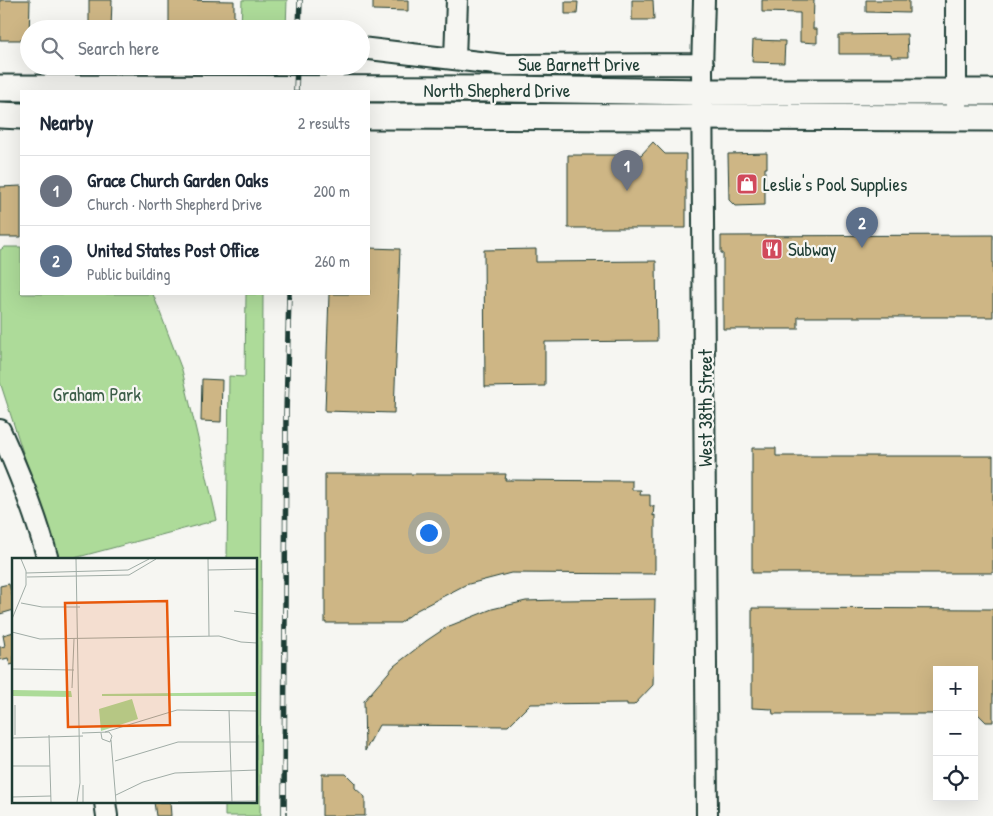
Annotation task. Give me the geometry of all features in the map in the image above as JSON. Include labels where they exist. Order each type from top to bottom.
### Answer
[{"type":"main road","name":"North Shepherd Drive","points":[[0,88],[993,92]]},
{"type":"main road","points":[[0,115],[20,116]]},
{"type":"main road","name":"North Shepherd Drive","points":[[370,116],[993,118]]},
{"type":"street","points":[[455,59],[457,0]]},
{"type":"street","name":"West 38th Street","points":[[704,0],[707,816]]},
{"type":"street","points":[[956,0],[956,118]]},
{"type":"street","name":"Sue Barnett Drive","points":[[370,49],[504,65],[703,64]]},
{"type":"street","points":[[0,430],[17,469],[48,558]]},
{"type":"green space","points":[[242,0],[287,0],[286,20],[241,20]]},
{"type":"green space","name":"Graham Park","points":[[5,247],[20,247],[20,295],[153,295],[182,370],[217,520],[74,558],[57,558],[0,382],[0,250]]},
{"type":"green space","points":[[246,295],[263,295],[260,816],[225,816],[225,804],[258,804],[258,558],[227,558],[229,376],[245,377]]},
{"type":"building","points":[[0,0],[30,0],[30,20],[20,20],[20,40],[0,40]]},
{"type":"building","points":[[89,0],[112,0],[111,20],[89,20]]},
{"type":"building","points":[[169,0],[234,1],[234,20],[169,20]]},
{"type":"building","points":[[373,0],[408,0],[408,11],[373,10]]},
{"type":"building","points":[[632,0],[653,0],[654,20],[632,20]]},
{"type":"building","points":[[762,0],[814,0],[813,29],[817,29],[817,43],[800,42],[800,13],[762,12]]},
{"type":"building","points":[[866,0],[909,0],[909,13],[866,12]]},
{"type":"building","points":[[565,2],[578,2],[577,14],[565,14]]},
{"type":"building","points":[[907,34],[908,57],[891,57],[891,54],[839,54],[839,35]]},
{"type":"building","points":[[753,40],[785,41],[784,63],[752,62]]},
{"type":"building","points":[[653,142],[665,154],[686,154],[686,228],[568,228],[568,155],[641,155]]},
{"type":"building","name":"Leslie's Pool Supplies","points":[[767,153],[765,205],[735,206],[729,200],[728,154]]},
{"type":"building","points":[[20,186],[20,237],[0,237],[0,187]]},
{"type":"building","points":[[993,235],[993,317],[798,317],[798,329],[723,329],[723,253],[721,253],[721,236]]},
{"type":"building","points":[[370,248],[400,249],[394,413],[325,411],[329,295],[370,295]]},
{"type":"building","points":[[536,249],[536,262],[656,261],[657,341],[545,342],[545,386],[485,387],[484,250]]},
{"type":"building","points":[[202,379],[222,380],[221,422],[201,421]]},
{"type":"building","points":[[752,448],[776,448],[776,456],[993,456],[993,573],[752,573]]},
{"type":"building","points":[[325,474],[506,474],[505,480],[632,481],[632,490],[641,490],[640,495],[650,495],[650,506],[654,506],[655,574],[511,573],[465,585],[417,610],[400,623],[325,623]]},
{"type":"building","points":[[9,584],[12,595],[12,611],[0,614],[0,586]]},
{"type":"building","points":[[655,599],[653,685],[634,705],[627,705],[627,703],[530,704],[508,726],[379,725],[365,751],[364,701],[394,666],[447,627],[492,609],[526,601]]},
{"type":"building","points":[[752,608],[993,609],[993,722],[986,722],[978,714],[978,666],[933,666],[933,714],[773,714],[772,709],[752,708]]},
{"type":"building","points":[[12,633],[12,664],[10,665],[8,658],[0,660],[0,647],[5,646],[3,635]]},
{"type":"building","points":[[322,774],[346,774],[355,783],[355,788],[365,797],[365,816],[322,816]]},
{"type":"building","points":[[154,804],[170,804],[171,816],[156,816]]},
{"type":"railway","points":[[299,20],[300,0]]},
{"type":"railway","points":[[296,90],[297,75]]},
{"type":"railway","points":[[284,816],[286,414],[289,295]]},
{"type":"place","name":"Leslie's Pool Supplies","points":[[747,184]]},
{"type":"place","name":"Grace Church Garden Oaks","points":[[627,191]]},
{"type":"place","name":"United States Post Office","points":[[862,248]]},
{"type":"place","name":"Subway","points":[[772,249]]}]
